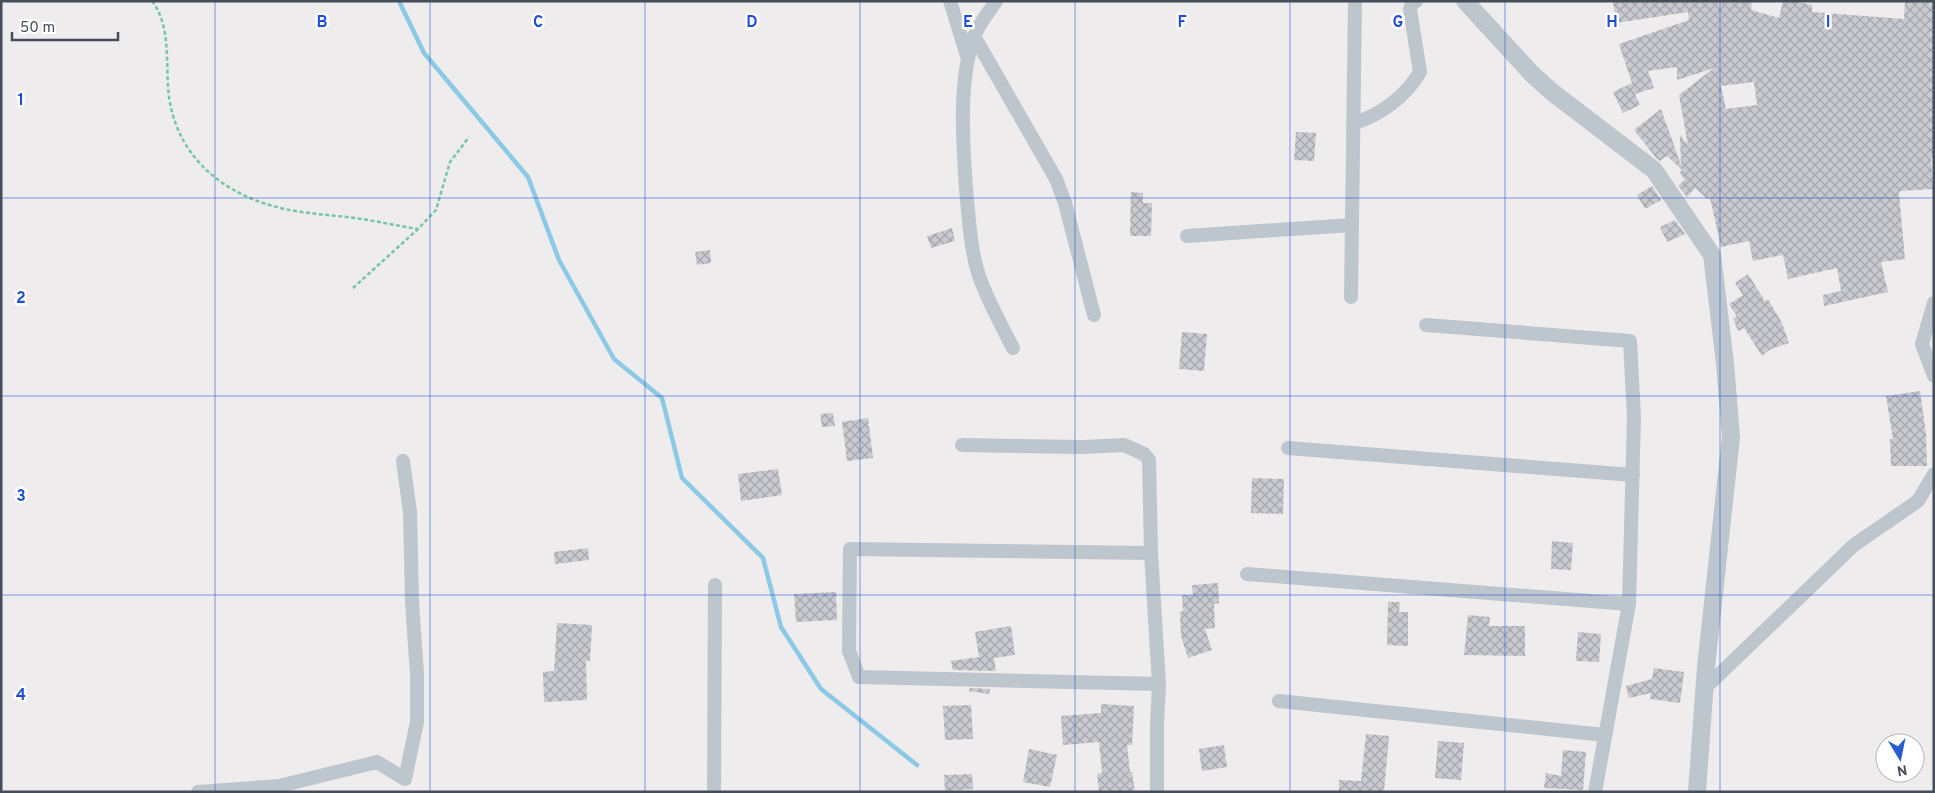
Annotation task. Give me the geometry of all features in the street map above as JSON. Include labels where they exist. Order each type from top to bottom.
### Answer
[{"type":"street","points":[[950,1],[968,59]]},
{"type":"street","points":[[996,1],[974,36],[968,59],[964,93],[964,151],[974,255],[979,275],[992,308],[1013,348]]},
{"type":"street","points":[[1351,297],[1356,1]]},
{"type":"street","points":[[1354,123],[1384,109],[1415,81],[1420,72],[1410,9],[1412,3],[1416,1]]},
{"type":"street","points":[[1465,1],[1532,74],[1552,92],[1654,170],[1712,255],[1724,354],[1731,438],[1704,689],[1697,792]]},
{"type":"street","points":[[974,36],[1056,179],[1065,203],[1094,315]]},
{"type":"street","points":[[1187,236],[1352,224]]},
{"type":"street","points":[[1934,303],[1922,344],[1934,376]]},
{"type":"street","points":[[1426,325],[1630,341],[1634,417],[1629,604],[1595,792]]},
{"type":"street","points":[[962,445],[1083,447],[1124,445],[1135,448],[1149,460],[1150,554],[1160,684],[1157,725],[1157,792]]},
{"type":"street","points":[[1288,448],[1633,475]]},
{"type":"street","points":[[403,461],[410,512],[412,602],[417,674],[417,722],[403,786]]},
{"type":"street","points":[[1704,689],[1854,545],[1918,501],[1934,474]]},
{"type":"street","points":[[1150,554],[850,548],[849,651],[859,677],[1160,684]]},
{"type":"street","points":[[1247,574],[1629,604]]},
{"type":"street","points":[[714,792],[715,585]]},
{"type":"street","points":[[1278,701],[1605,735]]},
{"type":"street","points":[[198,792],[279,786],[377,762],[403,786]]},
{"type":"path","points":[[152,1],[157,8],[165,30],[169,97],[174,120],[185,145],[213,177],[235,190],[266,204],[301,212],[362,219],[418,230]]},
{"type":"path","points":[[353,288],[418,230],[436,210],[450,162],[469,137]]},
{"type":"building","points":[[1613,1],[1752,1],[1751,10],[1779,18],[1783,1],[1793,1],[1812,5],[1812,12],[1904,19],[1905,1],[1934,1],[1934,157],[1931,158],[1933,189],[1900,191],[1899,193],[1905,259],[1881,262],[1888,292],[1824,306],[1823,295],[1841,291],[1837,268],[1788,279],[1783,255],[1753,261],[1749,241],[1721,247],[1710,198],[1707,199],[1695,188],[1687,197],[1678,186],[1685,179],[1679,173],[1682,170],[1667,156],[1660,161],[1657,159],[1634,130],[1661,109],[1681,165],[1680,135],[1688,145],[1679,95],[1714,68],[1677,80],[1677,67],[1648,71],[1654,88],[1635,94],[1640,105],[1623,113],[1613,92],[1632,83],[1619,44],[1689,20],[1688,12],[1616,23]],"holes":[[[1754,82],[1757,105],[1726,109],[1721,86]]]},
{"type":"building","points":[[1296,132],[1316,133],[1314,161],[1294,160]]},
{"type":"building","points":[[1652,186],[1661,200],[1645,209],[1637,195]]},
{"type":"building","points":[[1131,192],[1143,193],[1143,203],[1152,203],[1151,236],[1130,236]]},
{"type":"building","points":[[1675,220],[1685,234],[1667,242],[1660,227]]},
{"type":"building","points":[[952,228],[955,241],[931,248],[927,236]]},
{"type":"building","points":[[710,250],[711,263],[697,265],[695,252]]},
{"type":"building","points":[[1748,274],[1765,301],[1768,299],[1782,323],[1789,343],[1771,349],[1762,356],[1744,328],[1738,331],[1733,318],[1737,317],[1729,304],[1743,295],[1735,283]]},
{"type":"building","points":[[1182,332],[1207,334],[1204,371],[1179,369]]},
{"type":"building","points":[[1920,391],[1926,434],[1927,466],[1891,466],[1890,439],[1893,439],[1886,396]]},
{"type":"building","points":[[833,413],[835,426],[822,427],[820,414]]},
{"type":"building","points":[[868,418],[873,458],[847,461],[842,422]]},
{"type":"building","points":[[778,469],[782,495],[741,501],[738,474]]},
{"type":"building","points":[[1252,478],[1284,479],[1283,514],[1251,513]]},
{"type":"building","points":[[1552,541],[1573,543],[1571,570],[1551,569]]},
{"type":"building","points":[[588,548],[589,560],[555,564],[554,552]]},
{"type":"building","points":[[1218,583],[1219,603],[1214,604],[1215,628],[1205,629],[1212,650],[1188,658],[1181,636],[1180,612],[1183,611],[1182,595],[1193,595],[1192,585]]},
{"type":"building","points":[[836,592],[837,620],[796,622],[794,594]]},
{"type":"building","points":[[1388,602],[1400,602],[1399,612],[1408,612],[1408,646],[1387,645]]},
{"type":"building","points":[[1468,615],[1490,617],[1489,626],[1525,626],[1525,656],[1464,655]]},
{"type":"building","points":[[557,623],[592,625],[590,661],[586,661],[587,700],[544,702],[543,672],[554,671]]},
{"type":"building","points":[[1011,626],[1015,655],[994,658],[996,671],[953,670],[951,661],[979,657],[975,632]]},
{"type":"building","points":[[1578,632],[1601,634],[1599,662],[1576,661]]},
{"type":"building","points":[[1654,668],[1684,672],[1680,703],[1650,699],[1651,693],[1629,698],[1626,686],[1652,679]]},
{"type":"building","points":[[970,688],[990,689],[989,694],[969,691]]},
{"type":"building","points":[[1101,704],[1134,706],[1132,745],[1127,745],[1130,772],[1132,772],[1135,792],[1099,792],[1097,774],[1102,773],[1099,742],[1063,745],[1061,716],[1101,713]]},
{"type":"building","points":[[971,705],[973,739],[945,740],[943,706]]},
{"type":"building","points":[[1366,734],[1389,736],[1384,792],[1339,792],[1339,780],[1361,781]]},
{"type":"building","points":[[1438,741],[1464,743],[1461,780],[1435,778]]},
{"type":"building","points":[[1224,745],[1227,767],[1202,771],[1199,749]]},
{"type":"building","points":[[1029,749],[1057,755],[1050,787],[1023,782]]},
{"type":"building","points":[[1563,750],[1586,752],[1583,790],[1544,788],[1546,773],[1561,776]]},
{"type":"building","points":[[972,774],[973,789],[945,791],[944,775]]},
{"type":"waterway","points":[[399,1],[424,53],[528,177],[559,260],[614,359],[662,398],[682,478],[763,558],[781,627],[821,689],[917,765]]}]
